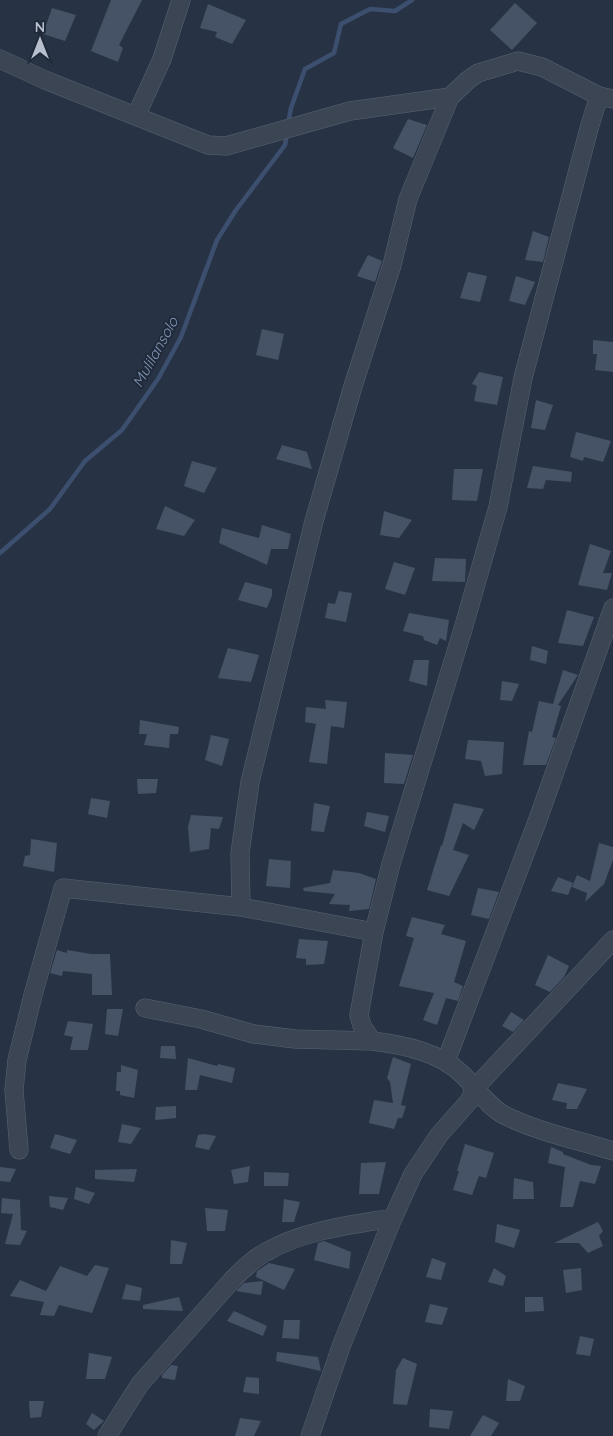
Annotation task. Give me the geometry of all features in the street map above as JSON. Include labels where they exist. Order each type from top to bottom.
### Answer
[{"type":"street","points":[[136,116],[162,59],[181,0]]},
{"type":"street","points":[[0,59],[45,80],[208,145],[226,146],[350,111],[450,96]]},
{"type":"street","points":[[241,907],[240,853],[250,782],[314,521],[353,386],[392,265],[408,199],[450,96],[478,73],[518,61],[542,67],[606,98],[590,125],[523,378],[498,507],[391,864],[374,932],[359,1014],[365,1032],[372,1041]]},
{"type":"street","points":[[446,1061],[537,822],[613,608]]},
{"type":"street","points":[[19,1150],[14,1090],[17,1060],[63,888],[241,907],[374,932]]},
{"type":"street","points":[[310,1436],[342,1344],[413,1174],[439,1135],[470,1100],[474,1089],[607,957],[613,940]]},
{"type":"street","points":[[145,1008],[201,1019],[254,1034],[398,1044],[446,1061],[503,1114],[549,1132],[613,1151]]},
{"type":"street","points":[[107,1436],[140,1384],[232,1279],[249,1264],[278,1245],[316,1233],[393,1218]]},
{"type":"building","points":[[111,0],[142,0],[119,45],[123,48],[118,62],[91,51]]},
{"type":"building","points":[[515,3],[537,23],[512,50],[490,30]]},
{"type":"building","points":[[208,4],[246,20],[232,44],[215,37],[217,32],[200,28]]},
{"type":"building","points":[[52,8],[76,15],[65,41],[43,34]]},
{"type":"building","points":[[408,119],[427,125],[413,158],[393,148]]},
{"type":"building","points":[[533,231],[549,237],[543,262],[525,260]]},
{"type":"building","points":[[368,255],[382,261],[375,282],[357,276]]},
{"type":"building","points":[[468,272],[487,276],[480,302],[460,298]]},
{"type":"building","points":[[516,276],[535,282],[525,305],[509,301]]},
{"type":"building","points":[[262,329],[284,334],[278,360],[256,355]]},
{"type":"building","points":[[593,340],[613,342],[613,372],[595,370],[597,354],[593,354]]},
{"type":"building","points":[[479,372],[503,377],[497,405],[474,401],[477,386],[472,384]]},
{"type":"building","points":[[536,400],[553,405],[545,430],[531,428]]},
{"type":"building","points":[[576,432],[611,441],[603,462],[584,457],[583,461],[570,457]]},
{"type":"building","points":[[282,445],[307,452],[312,469],[276,459]]},
{"type":"building","points":[[192,461],[217,468],[204,493],[184,486]]},
{"type":"building","points":[[533,466],[572,472],[571,482],[546,480],[543,489],[527,488]]},
{"type":"building","points":[[454,469],[483,469],[477,501],[452,500]]},
{"type":"building","points":[[165,506],[195,520],[184,536],[156,529]]},
{"type":"building","points":[[384,511],[412,520],[399,538],[380,535]]},
{"type":"building","points":[[262,525],[291,534],[288,549],[271,549],[267,565],[219,543],[222,528],[259,538]]},
{"type":"building","points":[[590,544],[611,551],[603,573],[612,573],[607,590],[578,585]]},
{"type":"building","points":[[435,558],[466,559],[465,582],[432,581]]},
{"type":"building","points":[[394,562],[415,568],[405,595],[385,589]]},
{"type":"building","points":[[245,582],[272,589],[272,595],[267,608],[238,600]]},
{"type":"building","points":[[339,591],[352,593],[346,622],[325,618],[328,603],[335,604]]},
{"type":"building","points":[[567,610],[594,617],[583,646],[558,643]]},
{"type":"building","points":[[409,613],[449,620],[446,641],[440,638],[437,645],[424,640],[423,636],[403,631]]},
{"type":"building","points":[[532,646],[548,651],[546,664],[530,660]]},
{"type":"building","points":[[228,648],[259,655],[251,682],[218,678]]},
{"type":"building","points":[[414,660],[429,660],[427,686],[409,681]]},
{"type":"building","points":[[563,670],[578,675],[558,705],[561,706],[552,737],[556,738],[546,765],[523,765],[529,731],[532,732],[539,701],[553,704]]},
{"type":"building","points":[[502,681],[519,684],[512,701],[500,700]]},
{"type":"building","points":[[325,700],[347,702],[344,728],[331,726],[327,764],[309,762],[316,724],[305,722],[306,707],[326,709]]},
{"type":"building","points":[[140,720],[179,727],[178,734],[170,734],[169,748],[144,745],[147,734],[139,734]]},
{"type":"building","points":[[211,735],[229,739],[222,766],[205,760]]},
{"type":"building","points":[[468,740],[504,742],[502,774],[485,776],[481,761],[465,759]]},
{"type":"building","points":[[385,753],[413,755],[404,784],[384,783]]},
{"type":"building","points":[[137,779],[158,779],[156,793],[138,794]]},
{"type":"building","points":[[91,798],[110,801],[107,818],[88,814]]},
{"type":"building","points":[[314,803],[330,806],[324,832],[311,831]]},
{"type":"building","points":[[454,803],[484,809],[474,830],[463,823],[453,850],[469,855],[449,896],[427,890]]},
{"type":"building","points":[[367,812],[389,816],[385,832],[364,826]]},
{"type":"building","points":[[191,815],[223,817],[219,829],[211,828],[209,849],[190,852],[188,827]]},
{"type":"building","points":[[31,839],[57,843],[54,872],[23,866],[25,856],[30,855]]},
{"type":"building","points":[[599,843],[613,847],[613,860],[604,884],[585,902],[587,893],[572,887],[577,875],[590,881]]},
{"type":"building","points":[[269,859],[291,861],[290,888],[266,886]]},
{"type":"building","points":[[333,870],[359,873],[376,879],[369,909],[349,911],[350,905],[329,904],[335,894],[304,891],[303,888],[330,883]]},
{"type":"building","points":[[558,877],[573,883],[568,895],[551,891]]},
{"type":"building","points":[[478,888],[499,892],[489,919],[471,915]]},
{"type":"building","points":[[412,917],[445,925],[441,934],[466,941],[454,982],[463,986],[458,1001],[446,998],[437,1025],[423,1020],[434,993],[399,986],[414,938],[406,936]]},
{"type":"building","points":[[299,939],[328,941],[324,964],[306,965],[306,959],[296,958]]},
{"type":"building","points":[[57,950],[67,953],[67,950],[91,954],[110,954],[112,995],[92,995],[92,974],[63,971],[62,976],[50,973]]},
{"type":"building","points":[[548,955],[569,966],[564,977],[550,992],[535,985]]},
{"type":"building","points":[[107,1009],[123,1009],[118,1036],[105,1034]]},
{"type":"building","points":[[511,1012],[524,1020],[513,1032],[502,1026]]},
{"type":"building","points":[[68,1021],[93,1024],[88,1050],[70,1050],[73,1037],[64,1035]]},
{"type":"building","points":[[161,1046],[175,1046],[176,1059],[160,1058]]},
{"type":"building","points":[[393,1057],[411,1064],[401,1105],[406,1106],[402,1118],[398,1118],[394,1129],[369,1123],[374,1100],[393,1103],[390,1082],[387,1078]]},
{"type":"building","points":[[188,1058],[217,1066],[218,1064],[235,1068],[232,1083],[200,1075],[197,1090],[185,1090]]},
{"type":"building","points":[[121,1065],[138,1070],[134,1098],[120,1095],[120,1091],[116,1091],[117,1072],[121,1072]]},
{"type":"building","points":[[558,1083],[587,1089],[577,1109],[566,1109],[567,1103],[552,1100]]},
{"type":"building","points":[[176,1106],[176,1118],[155,1120],[156,1107]]},
{"type":"building","points":[[122,1124],[141,1128],[131,1144],[118,1142]]},
{"type":"building","points":[[55,1134],[77,1140],[70,1154],[50,1148]]},
{"type":"building","points":[[198,1135],[216,1136],[209,1150],[195,1147]]},
{"type":"building","points":[[465,1144],[494,1153],[486,1178],[479,1176],[472,1195],[453,1190]]},
{"type":"building","points":[[551,1147],[591,1165],[601,1166],[595,1184],[580,1181],[573,1207],[560,1207],[565,1167],[548,1163]]},
{"type":"building","points":[[386,1162],[379,1194],[359,1194],[361,1163]]},
{"type":"building","points":[[250,1166],[248,1182],[234,1184],[231,1170]]},
{"type":"building","points":[[0,1167],[16,1169],[10,1182],[0,1181]]},
{"type":"building","points":[[137,1169],[134,1182],[95,1179],[95,1170]]},
{"type":"building","points":[[264,1172],[289,1173],[288,1186],[264,1186]]},
{"type":"building","points":[[514,1178],[533,1182],[534,1199],[513,1199]]},
{"type":"building","points":[[76,1187],[95,1193],[89,1204],[74,1199]]},
{"type":"building","points":[[49,1196],[68,1198],[63,1210],[50,1207]]},
{"type":"building","points":[[2,1198],[20,1200],[21,1230],[27,1231],[20,1245],[5,1244],[13,1214],[1,1213]]},
{"type":"building","points":[[284,1199],[300,1202],[294,1222],[282,1222]]},
{"type":"building","points":[[205,1208],[228,1210],[225,1231],[207,1231]]},
{"type":"building","points":[[598,1222],[603,1231],[599,1236],[603,1246],[588,1253],[579,1243],[554,1243]]},
{"type":"building","points":[[497,1224],[520,1230],[514,1248],[495,1242]]},
{"type":"building","points":[[171,1240],[187,1243],[182,1264],[170,1264]]},
{"type":"building","points":[[324,1241],[351,1252],[349,1269],[314,1260],[318,1243]]},
{"type":"building","points":[[432,1258],[446,1263],[441,1280],[426,1277]]},
{"type":"building","points":[[269,1263],[295,1269],[284,1290],[256,1277],[257,1271]]},
{"type":"building","points":[[95,1265],[109,1268],[92,1313],[59,1305],[54,1316],[40,1315],[44,1302],[10,1296],[20,1280],[46,1291],[60,1266],[87,1276]]},
{"type":"building","points":[[494,1268],[506,1276],[503,1286],[488,1282]]},
{"type":"building","points":[[581,1268],[582,1290],[566,1293],[563,1270]]},
{"type":"building","points":[[263,1281],[261,1295],[236,1291],[244,1283]]},
{"type":"building","points":[[126,1284],[142,1288],[140,1301],[122,1299]]},
{"type":"building","points":[[179,1297],[183,1311],[143,1309],[143,1305]]},
{"type":"building","points":[[525,1297],[543,1297],[544,1311],[525,1312]]},
{"type":"building","points":[[430,1304],[448,1308],[442,1325],[425,1322]]},
{"type":"building","points":[[234,1311],[267,1326],[263,1336],[227,1321]]},
{"type":"building","points":[[284,1320],[300,1320],[299,1339],[282,1338]]},
{"type":"building","points":[[580,1336],[594,1339],[590,1356],[576,1354]]},
{"type":"building","points":[[277,1352],[318,1357],[321,1371],[276,1361]]},
{"type":"building","points":[[89,1353],[112,1357],[105,1379],[86,1379]]},
{"type":"building","points":[[403,1358],[417,1364],[407,1405],[393,1404],[396,1370]]},
{"type":"building","points":[[171,1365],[178,1366],[175,1380],[162,1378],[162,1375]]},
{"type":"building","points":[[246,1377],[259,1378],[259,1394],[243,1392]]},
{"type":"building","points":[[508,1379],[525,1386],[520,1401],[506,1401]]},
{"type":"building","points":[[29,1401],[44,1401],[41,1417],[30,1418]]},
{"type":"building","points":[[430,1409],[453,1411],[449,1429],[429,1427]]},
{"type":"building","points":[[92,1413],[104,1421],[94,1430],[86,1424]]},
{"type":"building","points":[[483,1415],[499,1423],[491,1436],[470,1436]]},
{"type":"building","points":[[240,1418],[261,1421],[254,1436],[235,1436]]},
{"type":"waterway","name":"Mulilansolo","points":[[288,124],[291,108],[305,69],[334,53],[341,24],[370,9],[395,11],[412,0]]},
{"type":"waterway","name":"Mulilansolo","points":[[0,553],[50,509],[85,461],[122,430],[158,379],[181,337],[217,240],[236,210],[285,145],[287,134]]}]
